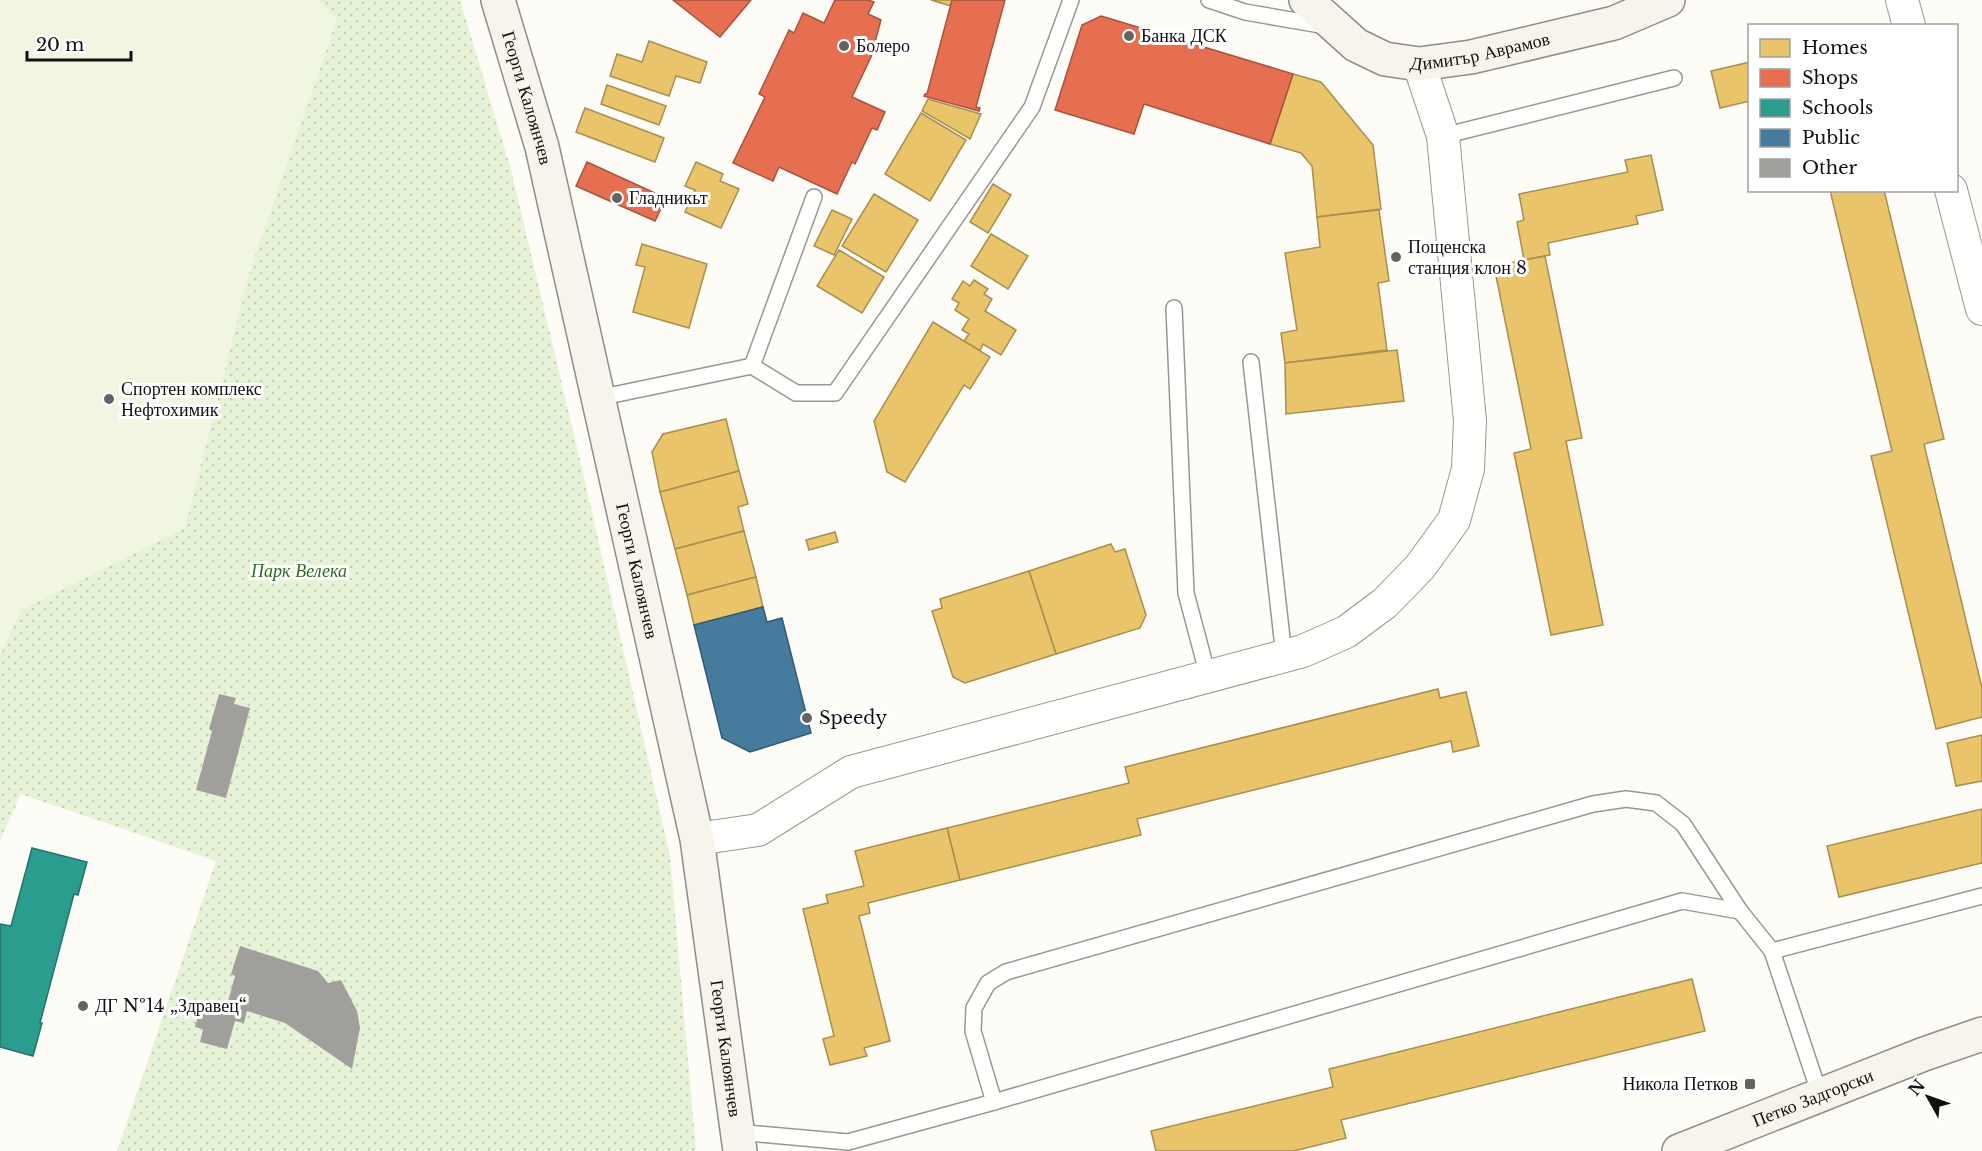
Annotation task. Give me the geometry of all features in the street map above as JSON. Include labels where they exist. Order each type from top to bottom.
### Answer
[{"type":"street","name":"Георги Калоянчев","points":[[498,0],[542,147],[697,839],[739,1141]]},
{"type":"street","name":"Димитър Аврамов","points":[[1306,0],[1356,45],[1385,59],[1419,64],[1471,57],[1568,34],[1614,22],[1668,0]]},
{"type":"street","points":[[1902,0],[1908,24]]},
{"type":"street","points":[[697,839],[758,830],[851,772],[1303,651],[1346,632],[1385,603],[1420,567],[1454,520],[1468,469],[1470,421],[1443,136],[1419,64]]},
{"type":"street","points":[[1953,192],[1982,309]]},
{"type":"street","name":"Петко Задгорски","points":[[1681,1151],[1924,1054],[1982,1034]]},
{"type":"lane","points":[[598,398],[752,366],[796,393],[835,393],[1032,107],[1071,0]]},
{"type":"lane","points":[[1209,0],[1335,28]]},
{"type":"lane","points":[[1443,136],[1674,78]]},
{"type":"lane","points":[[752,366],[814,197]]},
{"type":"lane","points":[[1174,308],[1186,593],[1208,676]]},
{"type":"lane","points":[[1251,362],[1284,656]]},
{"type":"lane","points":[[994,1102],[973,1031],[974,1008],[988,983],[1006,972],[1593,804],[1626,799],[1656,803],[1683,824],[1740,911],[1772,951],[1820,1095]]},
{"type":"lane","points":[[1772,951],[1982,896]]},
{"type":"lane","points":[[739,1141],[848,1142],[994,1102],[1682,901],[1740,911]]},
{"type":"green space","name":"Парк Велека","points":[[0,0],[460,0],[511,170],[670,856],[696,1151],[117,1151],[216,861],[21,794],[0,841]]},
{"type":"green space","name":"Спортен комплекс Нефтохимик","points":[[0,0],[318,0],[337,19],[250,271],[185,528],[21,610],[0,656]]},
{"type":"building: Homes","points":[[931,0],[952,0],[951,6]]},
{"type":"building: Homes","points":[[649,41],[707,62],[700,83],[676,76],[669,96],[610,76],[617,54],[642,62]]},
{"type":"building: Homes","points":[[1748,62],[1748,101],[1720,108],[1711,71]]},
{"type":"building: Homes","points":[[1293,74],[1321,82],[1373,145],[1381,209],[1317,217],[1312,166],[1301,153],[1270,144]]},
{"type":"building: Homes","points":[[607,85],[666,106],[659,125],[601,104]]},
{"type":"building: Homes","points":[[928,99],[981,114],[970,139],[922,111]]},
{"type":"building: Homes","points":[[585,108],[664,138],[655,162],[576,132]]},
{"type":"building: Homes","points":[[921,113],[966,140],[930,201],[885,174]]},
{"type":"building: Homes","points":[[1651,155],[1663,210],[1636,216],[1638,224],[1548,243],[1550,255],[1524,260],[1517,222],[1524,220],[1519,194],[1628,172],[1625,160]]},
{"type":"building: Homes","points":[[696,162],[723,174],[720,181],[739,189],[721,228],[685,212],[695,190],[685,186]]},
{"type":"building: Homes","points":[[993,184],[1011,195],[988,233],[970,222]]},
{"type":"building: Homes","points":[[1830,192],[1884,192],[1944,439],[1924,444],[1982,688],[1982,717],[1936,729],[1871,456],[1892,451]]},
{"type":"building: Homes","points":[[874,194],[918,220],[886,272],[842,246]]},
{"type":"building: Homes","points":[[832,210],[852,219],[834,255],[814,246]]},
{"type":"building: Homes","points":[[1379,210],[1389,281],[1378,283],[1387,350],[1285,363],[1281,333],[1297,330],[1285,253],[1320,247],[1317,217]]},
{"type":"building: Homes","points":[[991,234],[1028,256],[1008,289],[971,266]]},
{"type":"building: Homes","points":[[642,244],[707,264],[689,328],[633,312],[645,267],[636,265]]},
{"type":"building: Homes","points":[[839,250],[884,277],[862,313],[817,286]]},
{"type":"building: Homes","points":[[1545,256],[1582,438],[1566,441],[1603,625],[1551,635],[1514,453],[1531,449],[1494,266]]},
{"type":"building: Homes","points":[[974,280],[988,289],[984,294],[992,299],[985,311],[1016,330],[1001,355],[983,344],[980,351],[964,341],[969,334],[962,330],[969,319],[955,310],[959,303],[952,299],[963,281],[970,286]]},
{"type":"building: Homes","points":[[933,322],[990,357],[970,389],[964,385],[905,482],[887,472],[874,421]]},
{"type":"building: Homes","points":[[1397,350],[1404,401],[1286,414],[1285,363]]},
{"type":"building: Homes","points":[[726,419],[739,471],[660,492],[652,452],[663,434]]},
{"type":"building: Homes","points":[[739,471],[748,504],[738,507],[744,531],[675,549],[660,492]]},
{"type":"building: Homes","points":[[744,531],[756,577],[687,595],[675,549]]},
{"type":"building: Homes","points":[[835,532],[838,542],[809,550],[806,540]]},
{"type":"building: Homes","points":[[1111,544],[1115,552],[1125,549],[1146,615],[1140,628],[1056,654],[1029,571]]},
{"type":"building: Homes","points":[[1029,571],[1056,654],[965,683],[953,677],[932,611],[942,608],[940,599]]},
{"type":"building: Homes","points":[[756,577],[763,607],[694,625],[687,595]]},
{"type":"building: Homes","points":[[1438,689],[1440,698],[1466,692],[1479,746],[1453,752],[1451,741],[1137,819],[1141,835],[960,880],[947,828],[1129,783],[1125,767]]},
{"type":"building: Homes","points":[[1982,735],[1982,781],[1956,786],[1947,743]]},
{"type":"building: Homes","points":[[1982,809],[1982,863],[1839,897],[1827,846]]},
{"type":"building: Homes","points":[[947,828],[960,880],[868,903],[870,913],[859,916],[890,1041],[864,1048],[867,1056],[830,1065],[823,1039],[834,1036],[803,909],[828,903],[826,895],[864,886],[855,851]]},
{"type":"building: Homes","points":[[1692,979],[1705,1031],[1341,1120],[1346,1138],[1294,1151],[1156,1151],[1151,1131],[1333,1087],[1329,1069]]},
{"type":"building: Shops","points":[[673,0],[751,0],[720,37]]},
{"type":"building: Shops","points":[[835,0],[874,2],[868,14],[881,20],[871,57],[852,97],[885,112],[877,130],[872,128],[855,164],[852,162],[837,194],[779,167],[773,181],[733,163],[765,97],[759,94],[789,30],[794,33],[803,13],[824,23]]},
{"type":"building: Shops","points":[[952,0],[1005,0],[976,107],[980,108],[979,111],[924,96],[927,94]]},
{"type":"building: Shops","points":[[1101,16],[1293,74],[1270,144],[1144,104],[1134,134],[1055,110],[1082,25]]},
{"type":"building: Shops","points":[[587,162],[666,198],[655,221],[576,186]]},
{"type":"building: Schools","points":[[32,848],[87,862],[78,895],[74,894],[33,1056],[0,1047],[0,924],[11,926]]},
{"type":"building: Public","points":[[763,607],[767,622],[782,618],[811,733],[750,752],[722,738],[694,625]]},
{"type":"building: Other","points":[[219,694],[236,698],[234,704],[250,708],[226,798],[196,790],[212,731],[209,729]]},
{"type":"building: Other","points":[[240,946],[318,971],[328,983],[341,980],[357,1011],[360,1028],[352,1069],[285,1023],[247,1011],[244,1023],[235,1021],[227,1049],[200,1042],[203,1029],[195,1027],[200,1009],[209,1011],[211,1001],[227,1005],[235,976],[231,974]]},
{"type":"place","name":"Банка ДСК","points":[[1129,36]]},
{"type":"place","name":"Болеро","points":[[844,46]]},
{"type":"place","name":"Гладникьт","points":[[617,198]]},
{"type":"place","name":"Пощенска станция клон 8","points":[[1396,257]]},
{"type":"place","name":"Спортен комплекс Нефтохимик","points":[[109,399]]},
{"type":"place","name":"Speedy","points":[[807,718]]},
{"type":"place","name":"ДГ №14 „Здравец“","points":[[83,1006]]},
{"type":"place","name":"Никола Петков","points":[[1750,1084]]}]
